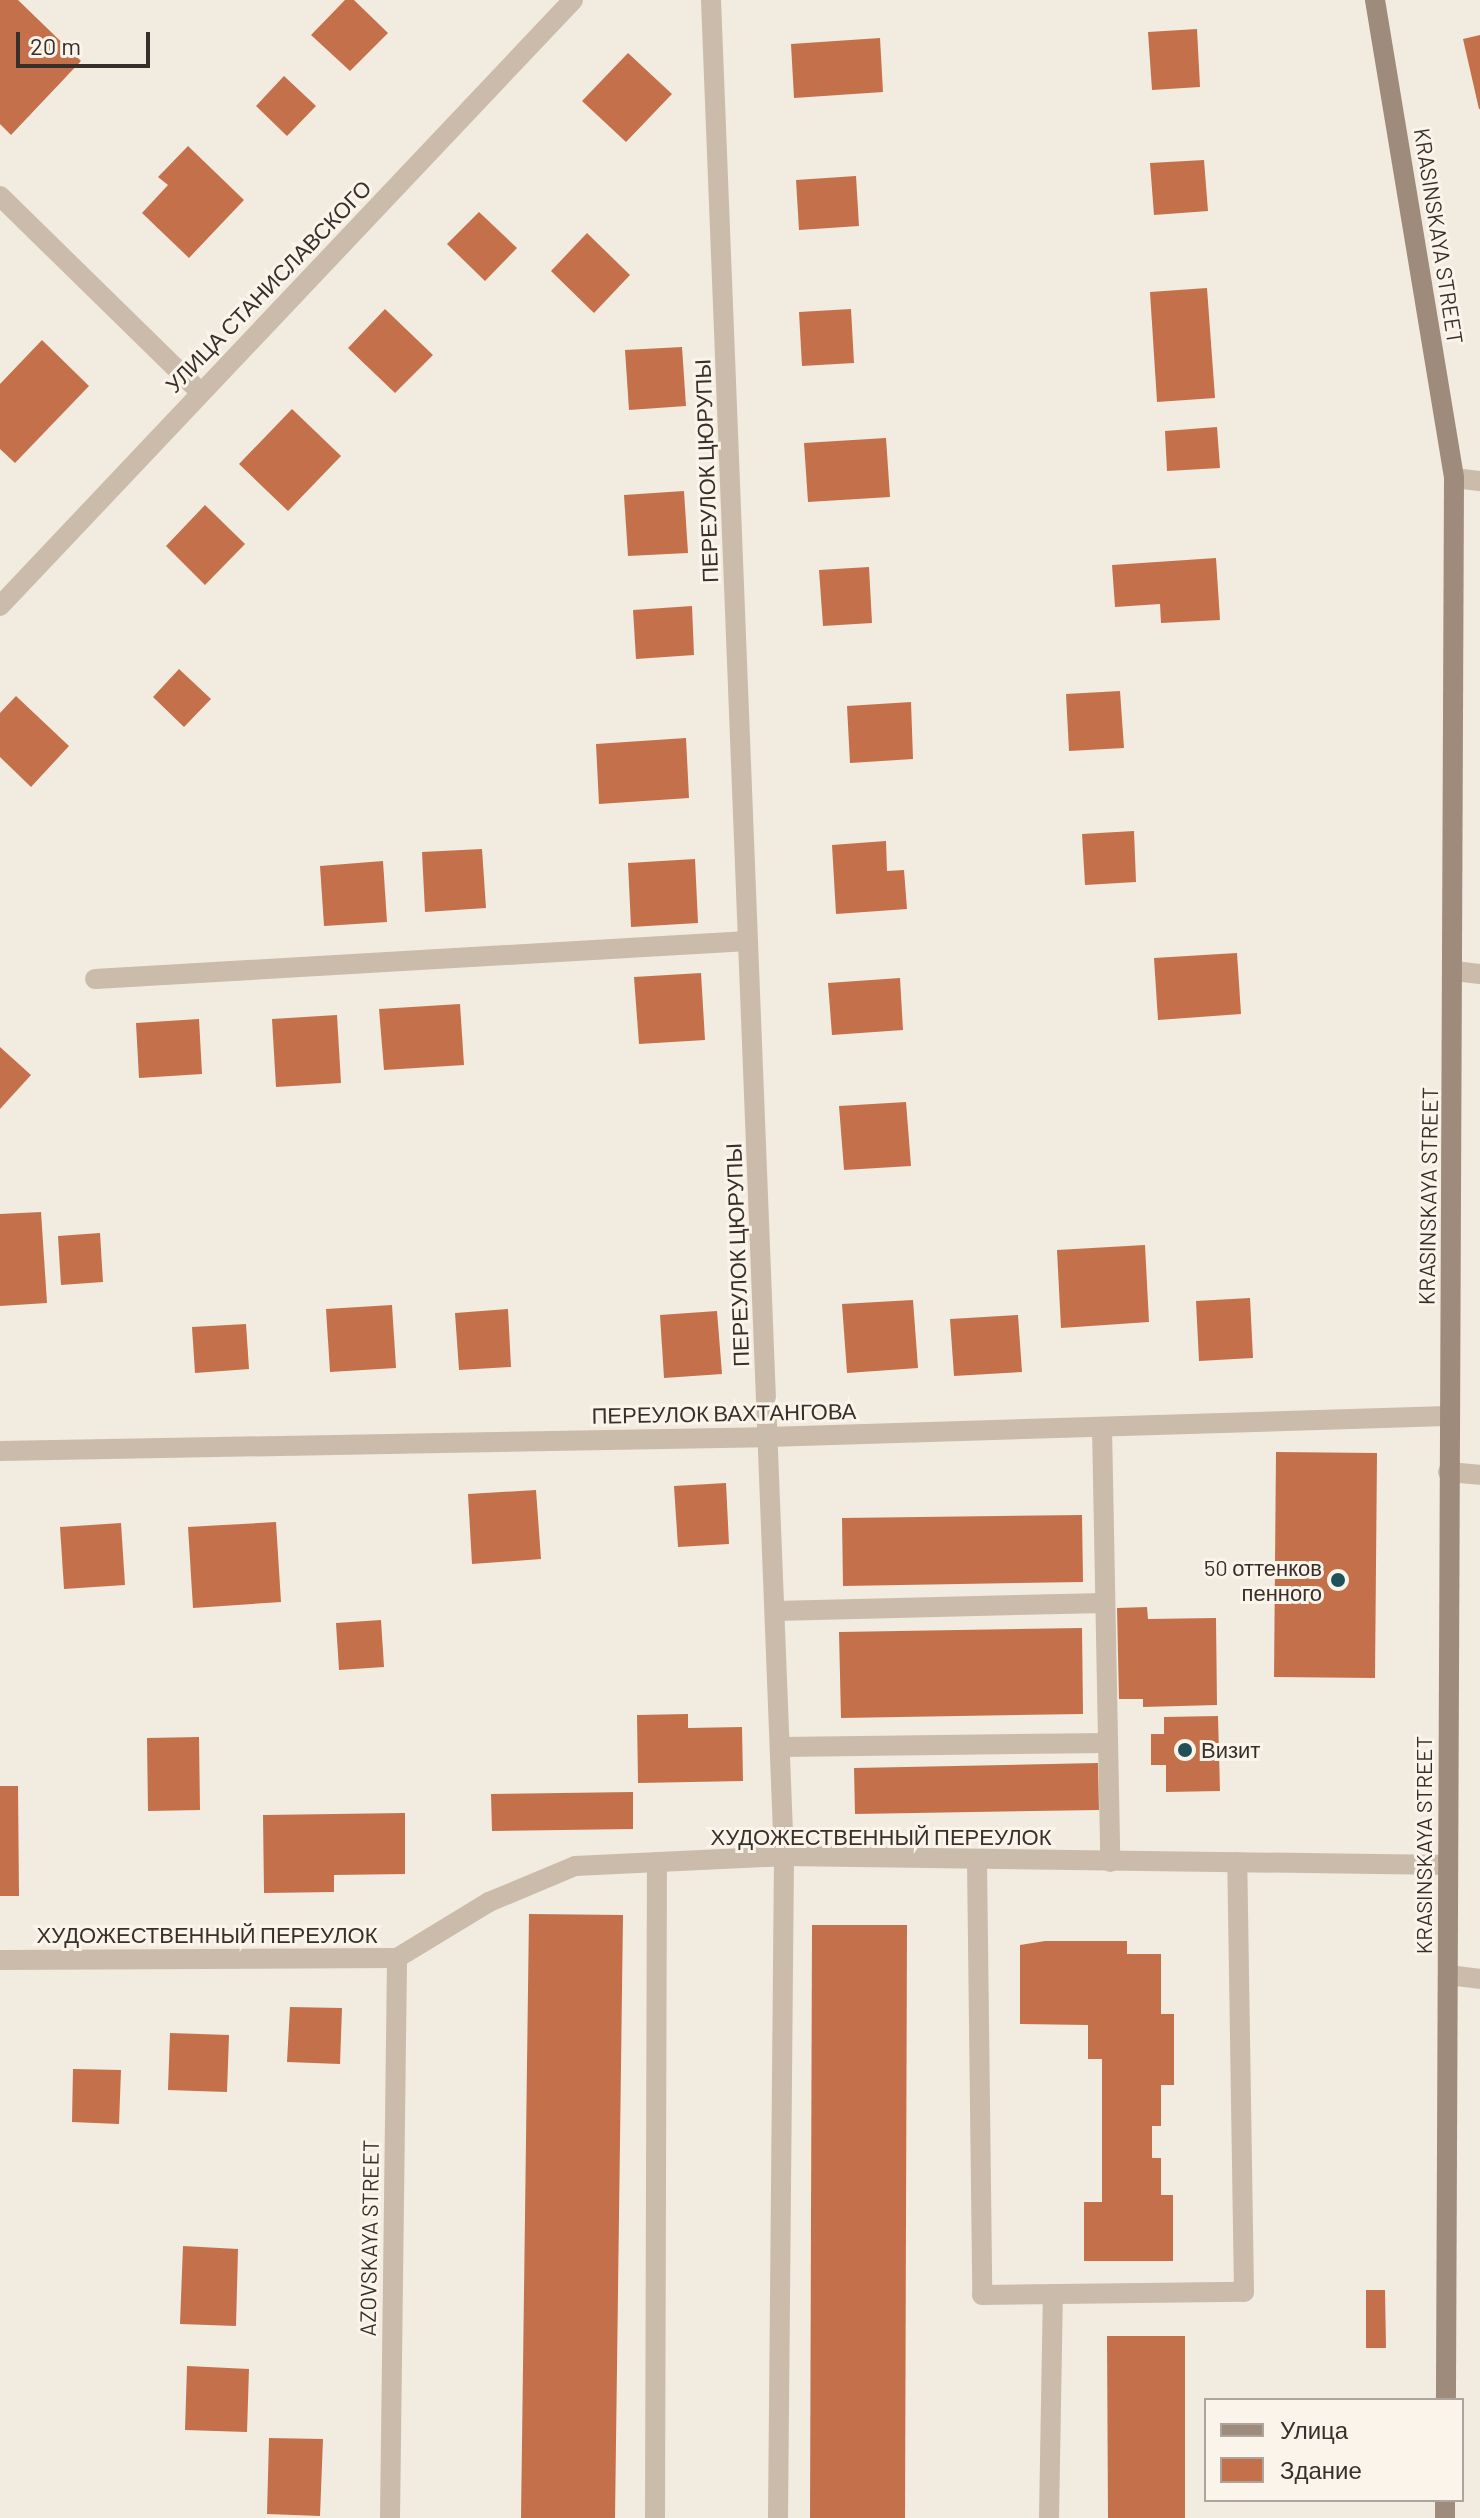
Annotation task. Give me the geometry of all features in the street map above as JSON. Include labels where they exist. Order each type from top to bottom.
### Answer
[{"type":"main road","name":"KRASINSKAYA STREET","points":[[1375,0],[1454,478],[1455,971],[1448,1416],[1446,2398]]},
{"type":"street","name":"УЛИЦА СТАНИСЛАВСКОГО","points":[[0,606],[573,0]]},
{"type":"street","name":"ПЕРЕУЛОК ЦЮРУПЫ","points":[[711,0],[784,1856],[778,2518]]},
{"type":"street","points":[[0,196],[200,392]]},
{"type":"street","points":[[1454,478],[1480,481]]},
{"type":"street","points":[[95,979],[748,941]]},
{"type":"street","points":[[1455,971],[1480,974]]},
{"type":"street","name":"ПЕРЕУЛОК ВАХТАНГОВА","points":[[0,1451],[768,1437],[1448,1416]]},
{"type":"street","points":[[1102,1427],[1110,1862]]},
{"type":"street","points":[[1448,1472],[1480,1475]]},
{"type":"street","points":[[775,1611],[1105,1603]]},
{"type":"street","points":[[780,1747],[1108,1743]]},
{"type":"street","name":"ХУДОЖЕСТВЕННЫЙ ПЕРЕУЛОК","points":[[0,1960],[397,1958],[489,1902],[575,1866],[784,1856],[1448,1865]]},
{"type":"street","points":[[977,1860],[982,2295],[1244,2292],[1237,1862]]},
{"type":"street","points":[[655,2518],[657,1862]]},
{"type":"street","name":"AZOVSKAYA STREET","points":[[390,2518],[397,1958]]},
{"type":"street","points":[[1448,1975],[1480,1979]]},
{"type":"street","points":[[1049,2518],[1053,2294]]},
{"type":"building","points":[[0,0],[18,0],[81,61],[11,135],[0,124]]},
{"type":"building","points":[[345,0],[354,0],[388,33],[350,71],[311,35]]},
{"type":"building","points":[[1197,29],[1200,87],[1152,90],[1148,32]]},
{"type":"building","points":[[1480,35],[1480,109],[1479,109],[1463,39]]},
{"type":"building","points":[[880,38],[883,92],[794,98],[791,44]]},
{"type":"building","points":[[628,53],[672,94],[626,142],[582,101]]},
{"type":"building","points":[[284,76],[316,106],[287,136],[256,106]]},
{"type":"building","points":[[188,146],[244,200],[189,258],[142,213],[168,185],[158,177]]},
{"type":"building","points":[[1204,160],[1208,211],[1154,215],[1150,163]]},
{"type":"building","points":[[856,176],[859,226],[799,230],[796,180]]},
{"type":"building","points":[[479,212],[517,248],[485,281],[447,244]]},
{"type":"building","points":[[587,233],[630,275],[594,313],[551,271]]},
{"type":"building","points":[[1207,288],[1215,398],[1157,402],[1150,292]]},
{"type":"building","points":[[385,309],[433,355],[395,393],[348,348]]},
{"type":"building","points":[[851,309],[854,363],[802,366],[799,312]]},
{"type":"building","points":[[42,340],[89,386],[15,463],[0,449],[0,384]]},
{"type":"building","points":[[682,347],[686,406],[629,410],[625,350]]},
{"type":"building","points":[[292,409],[341,456],[288,511],[239,464]]},
{"type":"building","points":[[1217,427],[1220,468],[1167,471],[1165,431]]},
{"type":"building","points":[[886,438],[890,497],[808,502],[804,443]]},
{"type":"building","points":[[684,491],[688,553],[628,556],[624,495]]},
{"type":"building","points":[[205,505],[245,544],[205,585],[166,546]]},
{"type":"building","points":[[1216,558],[1220,620],[1161,623],[1160,604],[1115,607],[1112,565]]},
{"type":"building","points":[[869,567],[872,623],[823,626],[819,570]]},
{"type":"building","points":[[692,606],[694,655],[636,659],[633,610]]},
{"type":"building","points":[[179,669],[211,699],[184,727],[153,697]]},
{"type":"building","points":[[1120,691],[1124,748],[1069,751],[1066,694]]},
{"type":"building","points":[[16,696],[69,746],[31,787],[0,757],[0,713]]},
{"type":"building","points":[[911,702],[913,759],[850,763],[847,706]]},
{"type":"building","points":[[686,738],[689,798],[599,804],[596,744]]},
{"type":"building","points":[[1134,831],[1136,882],[1085,885],[1082,834]]},
{"type":"building","points":[[886,841],[887,871],[904,870],[907,909],[836,914],[832,845]]},
{"type":"building","points":[[482,849],[486,908],[425,912],[422,852]]},
{"type":"building","points":[[695,859],[698,923],[631,927],[628,863]]},
{"type":"building","points":[[383,861],[387,922],[324,926],[320,866]]},
{"type":"building","points":[[1237,953],[1241,1014],[1158,1020],[1154,958]]},
{"type":"building","points":[[701,973],[705,1040],[639,1044],[634,977]]},
{"type":"building","points":[[900,978],[903,1030],[832,1035],[828,983]]},
{"type":"building","points":[[460,1004],[464,1065],[384,1070],[379,1009]]},
{"type":"building","points":[[337,1015],[341,1083],[276,1087],[272,1019]]},
{"type":"building","points":[[199,1019],[202,1074],[139,1078],[136,1023]]},
{"type":"building","points":[[0,1047],[31,1075],[0,1109]]},
{"type":"building","points":[[906,1102],[911,1166],[844,1170],[839,1106]]},
{"type":"building","points":[[41,1212],[47,1303],[0,1306],[0,1214]]},
{"type":"building","points":[[100,1233],[103,1282],[61,1285],[58,1236]]},
{"type":"building","points":[[1145,1245],[1149,1322],[1061,1328],[1057,1250]]},
{"type":"building","points":[[1250,1298],[1253,1358],[1199,1361],[1196,1301]]},
{"type":"building","points":[[913,1300],[918,1368],[847,1373],[842,1304]]},
{"type":"building","points":[[392,1305],[396,1368],[330,1372],[326,1309]]},
{"type":"building","points":[[508,1309],[511,1367],[459,1370],[455,1313]]},
{"type":"building","points":[[717,1311],[722,1374],[664,1378],[660,1315]]},
{"type":"building","points":[[1018,1315],[1022,1372],[954,1376],[950,1319]]},
{"type":"building","points":[[246,1324],[249,1369],[195,1373],[192,1327]]},
{"type":"building","points":[[1276,1452],[1377,1453],[1375,1678],[1274,1677]]},
{"type":"building","points":[[726,1483],[729,1544],[678,1547],[674,1486]]},
{"type":"building","points":[[536,1490],[541,1559],[472,1564],[468,1494]]},
{"type":"building","points":[[1082,1515],[1083,1582],[843,1586],[842,1518]]},
{"type":"building","points":[[276,1522],[281,1602],[193,1608],[188,1527]]},
{"type":"building","points":[[121,1523],[125,1585],[64,1589],[60,1527]]},
{"type":"building","points":[[1147,1607],[1148,1619],[1216,1618],[1217,1705],[1143,1707],[1143,1699],[1119,1699],[1117,1608]]},
{"type":"building","points":[[381,1620],[384,1667],[339,1670],[336,1623]]},
{"type":"building","points":[[1082,1628],[1083,1714],[841,1718],[839,1632]]},
{"type":"building","points":[[688,1714],[688,1728],[742,1727],[743,1781],[638,1783],[637,1715]]},
{"type":"building","name":"Визит","points":[[1218,1716],[1220,1791],[1166,1792],[1166,1765],[1151,1765],[1151,1734],[1164,1734],[1164,1717]]},
{"type":"building","points":[[199,1737],[200,1810],[148,1811],[147,1738]]},
{"type":"building","points":[[1098,1763],[1099,1810],[855,1814],[854,1768]]},
{"type":"building","points":[[0,1786],[18,1786],[19,1896],[0,1896]]},
{"type":"building","points":[[633,1792],[633,1829],[492,1831],[491,1794]]},
{"type":"building","points":[[405,1813],[405,1874],[334,1875],[334,1892],[264,1893],[263,1815]]},
{"type":"building","points":[[529,1914],[623,1915],[615,2518],[521,2518]]},
{"type":"building","points":[[812,1925],[907,1925],[905,2518],[810,2518]]},
{"type":"building","points":[[1045,1941],[1127,1941],[1127,1954],[1161,1954],[1161,2014],[1174,2014],[1174,2085],[1161,2085],[1161,2126],[1152,2126],[1152,2158],[1161,2158],[1161,2195],[1173,2195],[1173,2261],[1084,2261],[1084,2202],[1102,2202],[1102,2059],[1088,2059],[1088,2025],[1020,2024],[1020,1945]]},
{"type":"building","points":[[290,2007],[342,2008],[340,2064],[287,2062]]},
{"type":"building","points":[[170,2033],[229,2035],[227,2092],[168,2090]]},
{"type":"building","points":[[73,2069],[121,2070],[119,2124],[72,2122]]},
{"type":"building","points":[[183,2246],[238,2249],[236,2326],[180,2324]]},
{"type":"building","points":[[1366,2290],[1385,2290],[1386,2348],[1366,2348]]},
{"type":"building","points":[[1107,2336],[1185,2336],[1185,2518],[1108,2518]]},
{"type":"building","points":[[187,2366],[249,2369],[247,2432],[185,2430]]},
{"type":"building","points":[[269,2438],[323,2439],[320,2516],[267,2514]]},
{"type":"place","name":"50 оттенков пенного","points":[[1338,1580]]},
{"type":"place","name":"Визит","points":[[1185,1750]]}]
